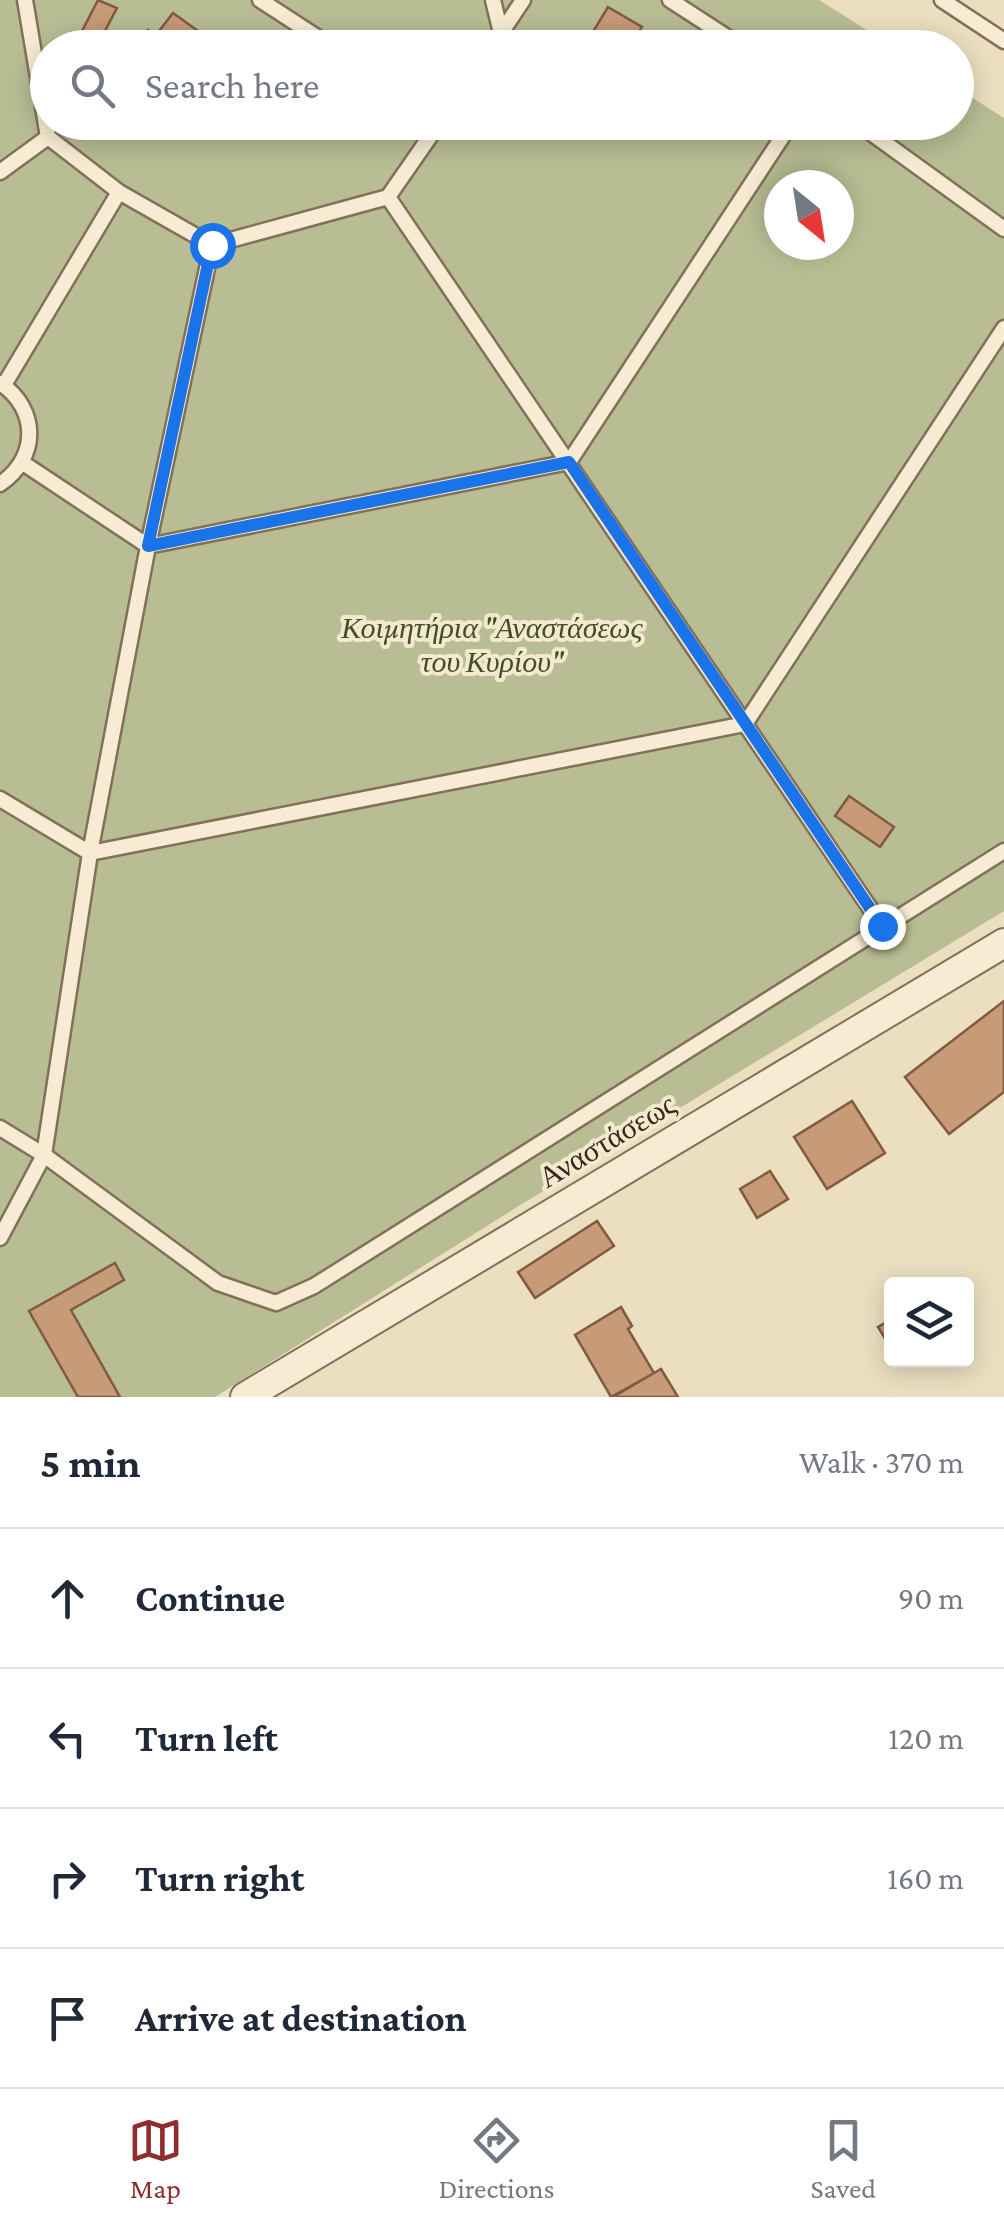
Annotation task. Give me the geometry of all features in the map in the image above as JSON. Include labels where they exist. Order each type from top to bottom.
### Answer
[{"type":"street","name":"Αναστάσεως","points":[[245,1397],[1004,943]]},
{"type":"lane","points":[[25,0],[30,30]]},
{"type":"lane","points":[[260,0],[306,30]]},
{"type":"lane","points":[[493,0],[499,30]]},
{"type":"lane","points":[[502,30],[523,0]]},
{"type":"lane","points":[[670,0],[716,30]]},
{"type":"lane","points":[[942,0],[1004,41]]},
{"type":"lane","points":[[0,172],[44,140]]},
{"type":"lane","points":[[52,140],[119,192],[212,245],[388,196],[427,140]]},
{"type":"lane","points":[[22,463],[148,546],[569,462],[780,140]]},
{"type":"lane","points":[[881,140],[1004,229]]},
{"type":"lane","points":[[0,484],[22,463],[29,448],[27,415],[20,400],[2,384],[119,192]]},
{"type":"lane","points":[[388,196],[882,926]]},
{"type":"lane","points":[[0,1238],[44,1155],[90,853],[148,546],[212,245]]},
{"type":"lane","points":[[0,800],[90,853],[746,724],[1004,328]]},
{"type":"lane","points":[[0,1128],[44,1155],[218,1282],[276,1302],[314,1286],[1004,851]]},
{"type":"green space","name":"Κοιμητήρια \"Αναστάσεως του Κυρίου\"","points":[[0,0],[819,0],[867,30],[30,30],[30,140],[974,140],[974,99],[1004,118],[1004,911],[517,1207],[215,1397],[0,1397]]},
{"type":"building","points":[[98,0],[117,8],[105,30],[83,30]]},
{"type":"building","points":[[608,7],[642,27],[640,30],[594,30]]},
{"type":"building","points":[[173,13],[197,30],[160,30]]},
{"type":"building","points":[[849,796],[894,827],[880,847],[835,816]]},
{"type":"building","points":[[1004,1001],[1004,1092],[949,1134],[905,1077]]},
{"type":"building","points":[[852,1101],[885,1153],[827,1189],[794,1137]]},
{"type":"building","points":[[770,1171],[788,1199],[757,1218],[740,1189]]},
{"type":"building","points":[[597,1221],[614,1246],[535,1298],[518,1272]]},
{"type":"building","points":[[115,1263],[124,1280],[71,1310],[120,1397],[78,1397],[29,1311]]},
{"type":"building","points":[[621,1307],[632,1326],[628,1329],[654,1373],[611,1397],[575,1335]]},
{"type":"building","points":[[661,1369],[678,1397],[613,1397],[654,1373]]},
{"type":"route","points":[[212,245],[148,546],[569,462],[882,926]]}]
